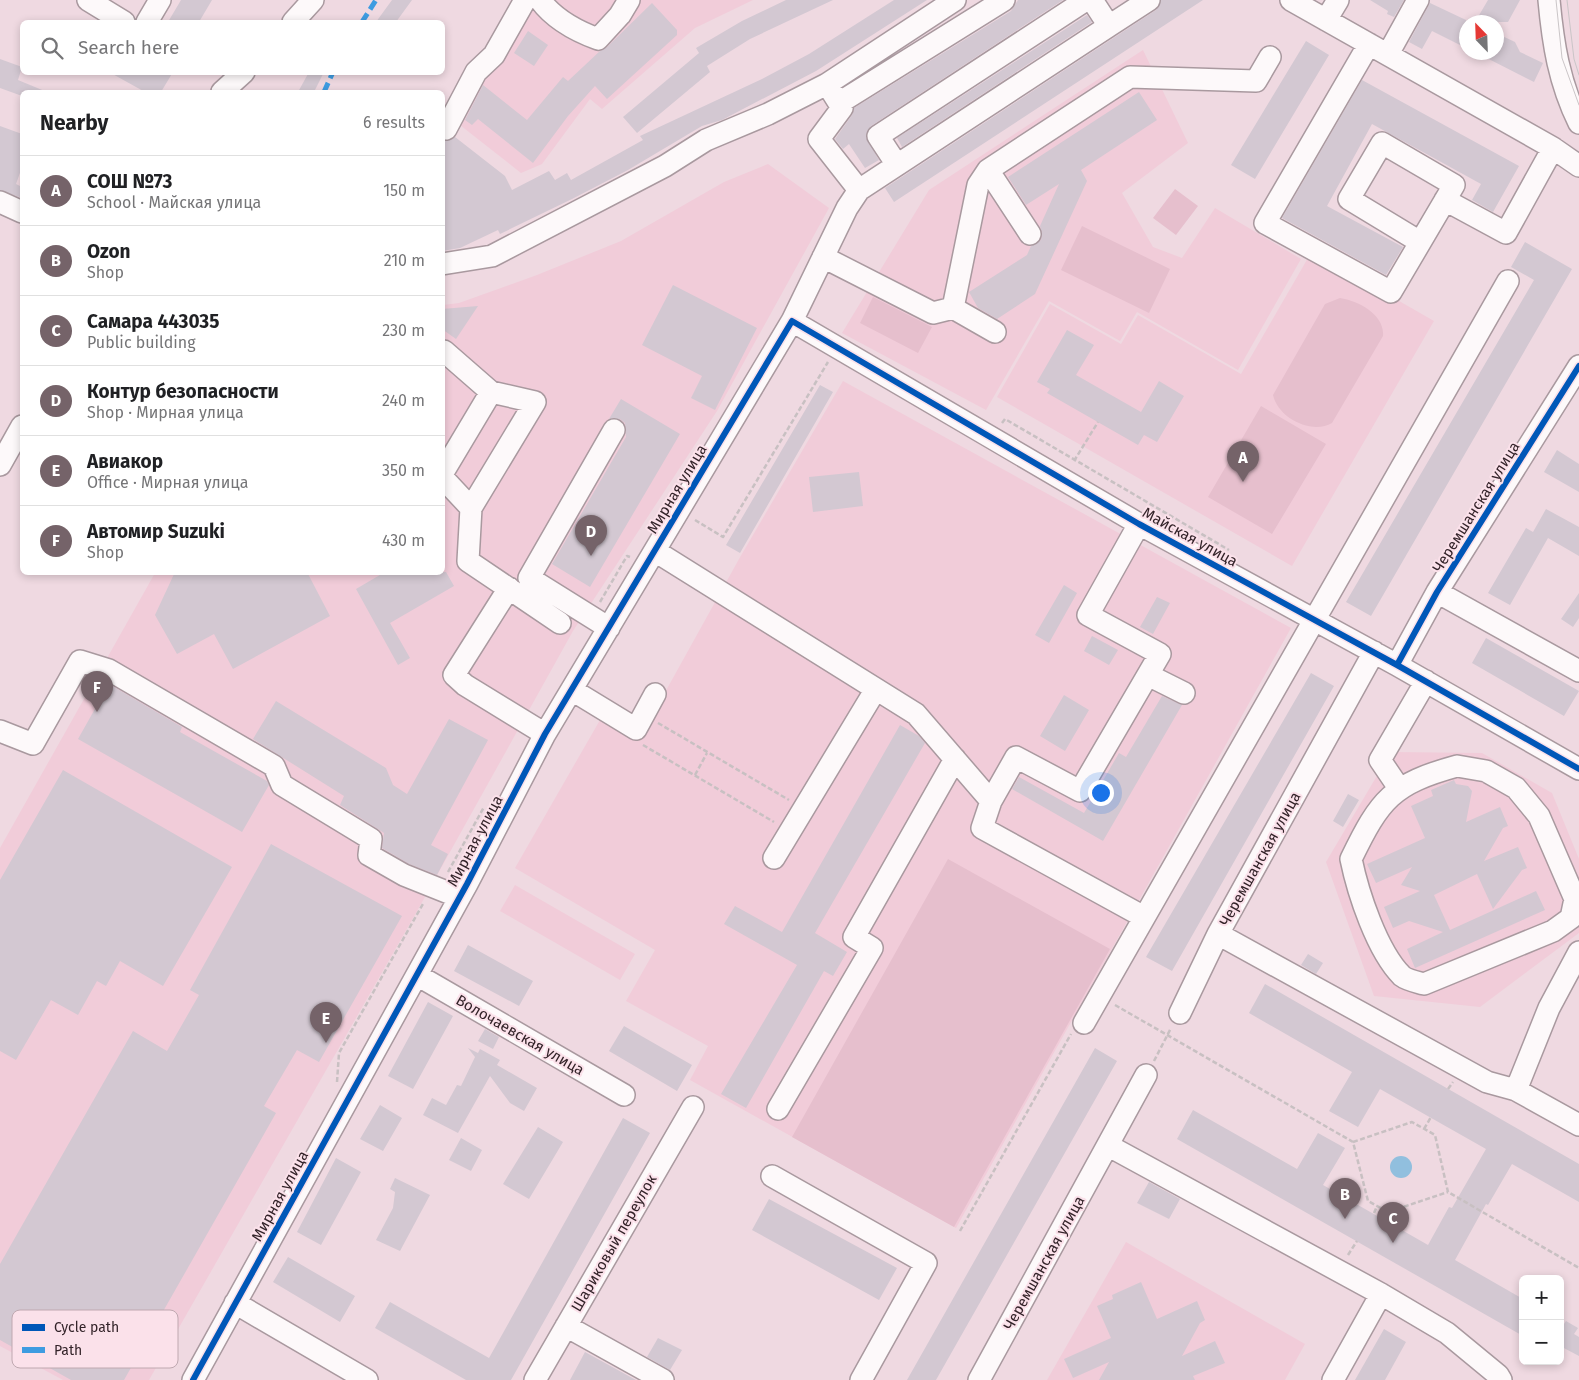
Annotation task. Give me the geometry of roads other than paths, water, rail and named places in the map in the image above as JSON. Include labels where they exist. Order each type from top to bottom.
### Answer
[{"type":"street","points":[[88,0],[121,20]]},
{"type":"street","points":[[148,20],[160,0]]},
{"type":"street","points":[[295,20],[313,0]]},
{"type":"street","points":[[446,129],[476,72],[494,55],[525,0]]},
{"type":"street","points":[[540,0],[544,7],[576,31],[598,38],[620,16],[629,0]]},
{"type":"street","points":[[445,264],[492,256],[665,166],[706,140],[768,114],[827,84],[955,0]]},
{"type":"street","points":[[839,103],[1004,0]]},
{"type":"street","points":[[898,165],[878,136],[1086,0]]},
{"type":"street","points":[[1092,0],[1109,26]]},
{"type":"street","points":[[827,84],[842,108],[819,139],[859,190],[1149,0]]},
{"type":"street","points":[[1291,0],[1553,148],[1579,166]]},
{"type":"street","points":[[1326,20],[1338,0]]},
{"type":"street","points":[[1388,54],[1418,0]]},
{"type":"street","points":[[1549,0],[1553,46],[1571,107],[1579,123]]},
{"type":"street","points":[[1368,44],[1265,223],[1391,292],[1454,184],[1382,144],[1349,199],[1420,242]]},
{"type":"street","points":[[953,308],[978,185],[988,170],[1130,77],[1256,81],[1270,57]]},
{"type":"street","points":[[224,90],[240,75]]},
{"type":"street","points":[[1445,200],[1506,233],[1553,148]]},
{"type":"street","points":[[988,170],[1030,234]]},
{"type":"street","name":"Мирная улица","points":[[193,1380],[459,897],[545,734],[792,321],[847,208],[859,190]]},
{"type":"street","points":[[0,202],[20,211]]},
{"type":"street","points":[[823,257],[933,313],[953,308],[994,332]]},
{"type":"street","points":[[1078,1027],[1100,996],[1508,281]]},
{"type":"street","name":"Майская улица","points":[[792,321],[1139,524],[1397,664],[1579,769]]},
{"type":"street","points":[[445,354],[491,392],[535,402],[471,508],[468,560],[560,623]]},
{"type":"street","name":"Черемшанская улица","points":[[1397,664],[1437,592],[1576,379]]},
{"type":"street","points":[[445,471],[491,392]]},
{"type":"street","points":[[0,465],[20,430]]},
{"type":"street","points":[[609,628],[528,578],[614,430]]},
{"type":"street","points":[[445,479],[471,508]]},
{"type":"street","points":[[1139,524],[1088,615],[1160,654],[1080,791],[1016,757],[991,801],[982,828],[1144,917]]},
{"type":"street","points":[[655,551],[916,714],[991,801]]},
{"type":"street","points":[[508,588],[454,675],[464,685],[545,734]]},
{"type":"street","points":[[1437,592],[1579,670]]},
{"type":"street","name":"Черемшанская улица","points":[[1180,1013],[1218,934],[1374,652]]},
{"type":"street","points":[[0,731],[33,744],[80,661],[109,670],[274,766],[282,785],[371,839],[369,854],[404,876],[459,897]]},
{"type":"street","points":[[1148,675],[1184,693]]},
{"type":"street","points":[[1399,788],[1380,760],[1426,681]]},
{"type":"street","points":[[774,858],[802,808],[876,689]]},
{"type":"street","points":[[572,690],[640,721],[655,694]]},
{"type":"street","points":[[778,1109],[872,948],[854,937],[955,759]]},
{"type":"street","points":[[1458,766],[1486,771],[1516,788],[1539,816],[1560,858],[1575,899],[1575,917],[1553,931],[1453,974],[1424,984],[1403,977],[1389,957],[1374,928],[1357,888],[1351,859],[1378,808],[1399,788],[1430,774],[1458,766]]},
{"type":"street","points":[[1218,934],[1487,1082],[1516,1090],[1579,1125]]},
{"type":"street","points":[[1516,1090],[1549,1008],[1579,952]]},
{"type":"street","name":"Волочаевская улица","points":[[416,975],[624,1095]]},
{"type":"street","name":"Черемшанская улица","points":[[980,1380],[1146,1075]]},
{"type":"street","name":"Шариковый переулок","points":[[536,1380],[693,1107]]},
{"type":"street","points":[[1108,1146],[1380,1294],[1447,1333],[1502,1380]]},
{"type":"street","points":[[772,1176],[926,1263],[861,1380]]},
{"type":"street","points":[[1333,1380],[1380,1294]]},
{"type":"street","points":[[235,1302],[367,1380]]},
{"type":"street","points":[[566,1326],[664,1380]]},
{"type":"water","points":[[1401,1156],[1409,1159],[1412,1167],[1409,1175],[1401,1178],[1393,1175],[1390,1167],[1393,1159]]},
{"type":"tram line","points":[[1556,0],[1562,58],[1579,105]]},
{"type":"tram line","points":[[1567,0],[1574,59],[1579,75]]},
{"type":"place","name":"СОШ №73","points":[[1243,482]]},
{"type":"place","name":"Контур безопасности","points":[[591,556]]},
{"type":"place","name":"Автомир Suzuki","points":[[97,712]]},
{"type":"place","name":"Авиакор","points":[[326,1043]]},
{"type":"place","name":"Ozon","points":[[1345,1219]]},
{"type":"place","name":"Самара 443035","points":[[1393,1243]]}]
